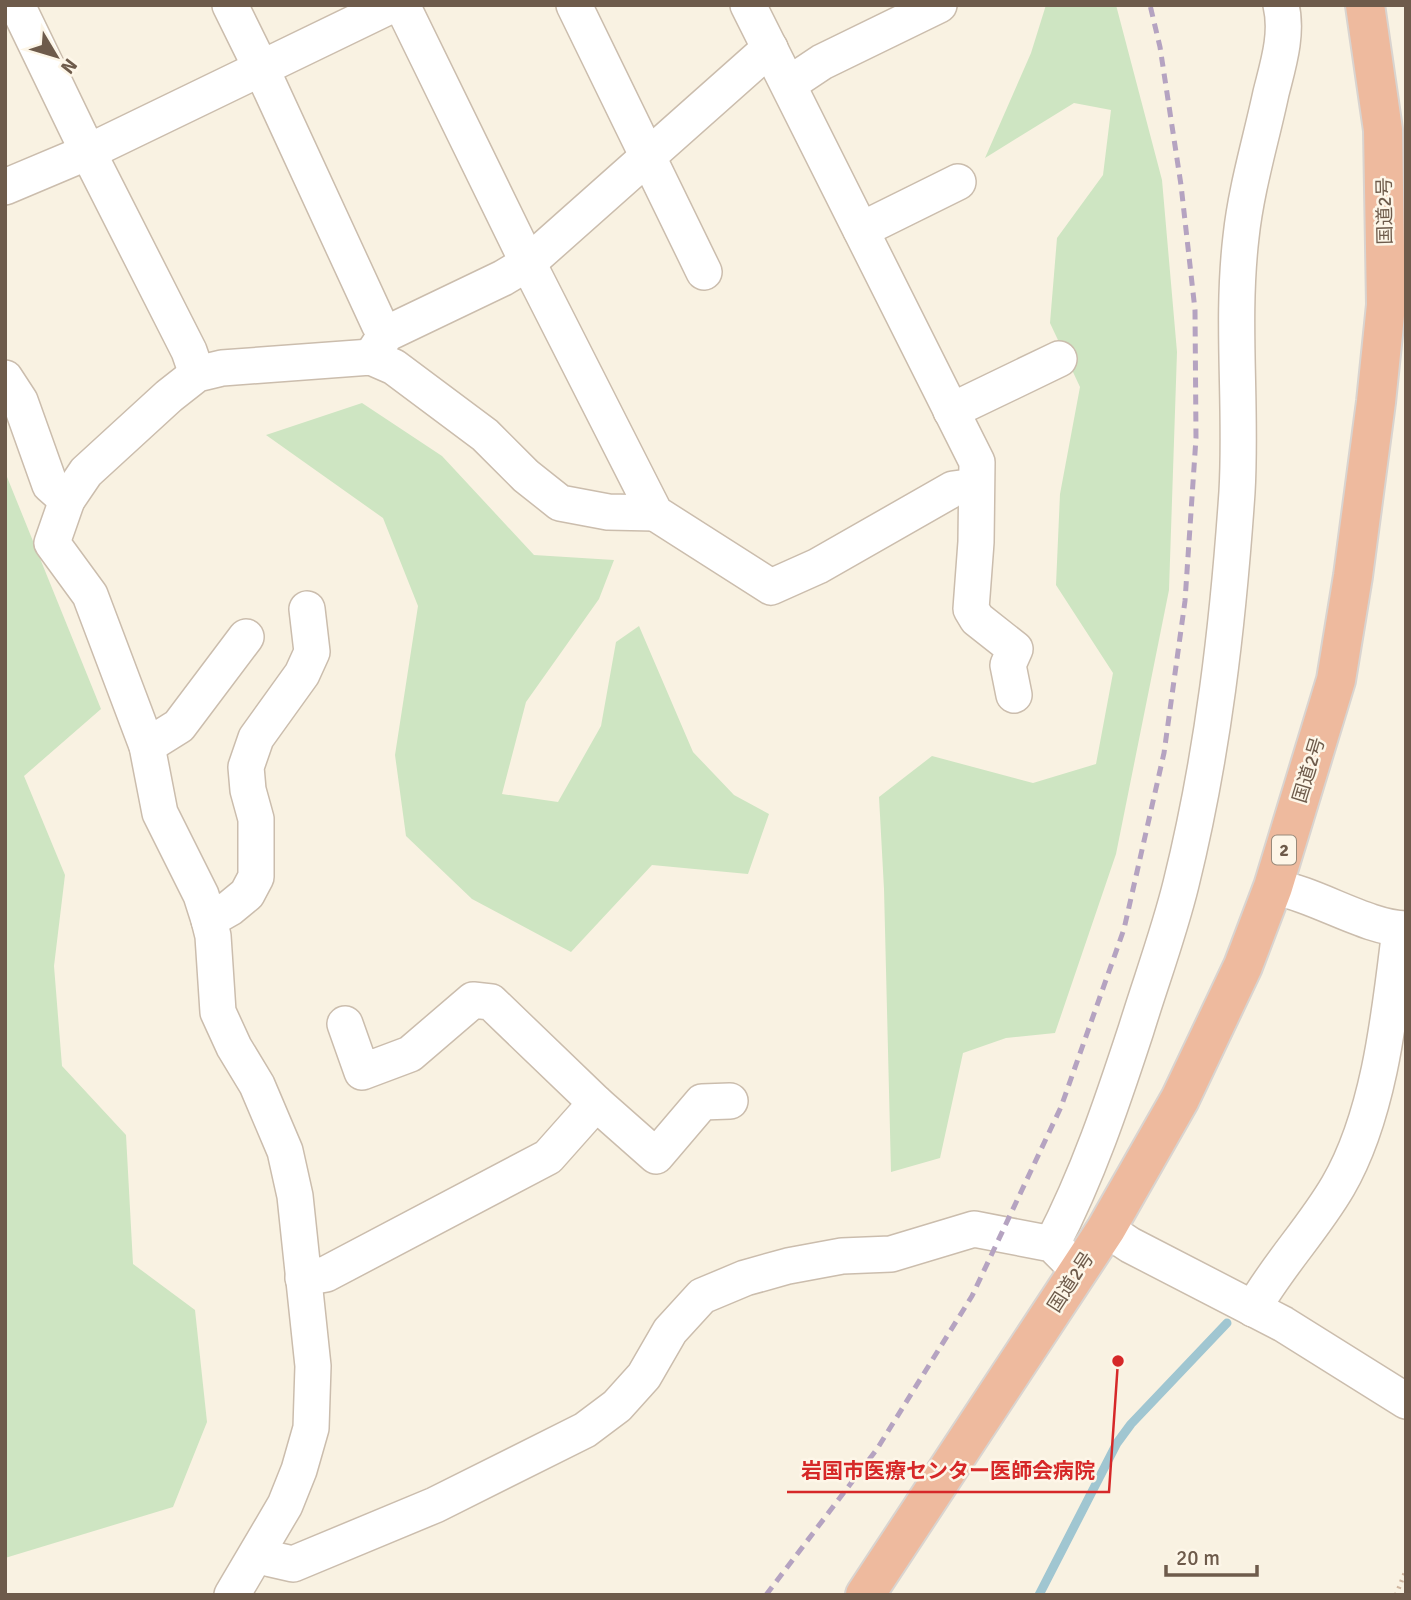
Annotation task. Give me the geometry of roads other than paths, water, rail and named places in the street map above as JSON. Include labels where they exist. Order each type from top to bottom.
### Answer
[{"type":"highway","name":"国道2号","points":[[864,1595],[1106,1228],[1180,1099],[1243,966],[1273,887],[1336,680],[1376,402],[1386,305],[1395,158],[1383,130],[1365,5]]},
{"type":"street","points":[[17,5],[189,351],[197,374]]},
{"type":"street","points":[[229,5],[261,68],[379,324],[379,346],[394,367],[485,435],[526,476],[560,503],[608,512],[654,513]]},
{"type":"street","points":[[5,187],[88,152],[392,5]]},
{"type":"street","points":[[402,5],[654,513],[771,587],[818,566],[953,489],[976,486]]},
{"type":"street","points":[[574,5],[704,272]]},
{"type":"street","points":[[748,5],[977,462],[976,542],[971,609],[977,619],[1015,649],[1008,665],[1014,695]]},
{"type":"street","points":[[789,85],[822,62],[939,5]]},
{"type":"street","points":[[1052,1244],[1078,1195],[1120,1079],[1181,886],[1200,799],[1222,659],[1237,489],[1239,395],[1236,313],[1241,236],[1283,41],[1281,5]]},
{"type":"street","points":[[232,1595],[285,1505],[311,1429],[313,1366],[295,1196],[285,1151],[257,1085],[234,1047],[218,1012],[213,936],[209,920],[201,895],[160,813],[147,746],[90,595],[52,542],[67,500],[86,472],[197,374],[222,368],[379,346],[528,263],[770,48]]},
{"type":"street","points":[[861,230],[958,182]]},
{"type":"street","points":[[951,411],[1059,359]]},
{"type":"street","points":[[5,378],[20,401],[50,485],[67,500]]},
{"type":"street","points":[[209,920],[247,894],[256,877],[256,820],[248,790],[246,767],[256,738],[302,674],[313,652],[307,609]]},
{"type":"street","points":[[147,746],[179,726],[246,637]]},
{"type":"street","points":[[1253,1309],[1339,1184],[1366,1120],[1377,1076],[1403,929],[1375,922],[1291,890],[1273,887]]},
{"type":"street","points":[[345,1024],[362,1072],[410,1054],[473,1000],[491,1002],[596,1103],[656,1156],[702,1102],[730,1101]]},
{"type":"street","points":[[303,1278],[326,1274],[548,1157],[596,1103]]},
{"type":"street","points":[[1106,1228],[1130,1245],[1283,1324],[1406,1401]]},
{"type":"street","points":[[258,1552],[271,1559],[293,1564],[435,1505],[585,1430],[617,1406],[635,1386],[670,1331],[702,1296],[745,1278],[788,1266],[842,1256],[891,1254],[974,1229],[1052,1244],[1078,1272]]},
{"type":"waterway","points":[[1039,1595],[1117,1443],[1131,1424],[1227,1323]]},
{"type":"railway","points":[[766,1595],[877,1449],[972,1296],[1061,1107],[1124,929],[1164,753],[1185,601],[1196,438],[1195,310],[1181,185],[1160,47],[1150,5]]},
{"type":"place","name":"岩国市医療センター医師会病院","points":[[1118,1361]]}]
